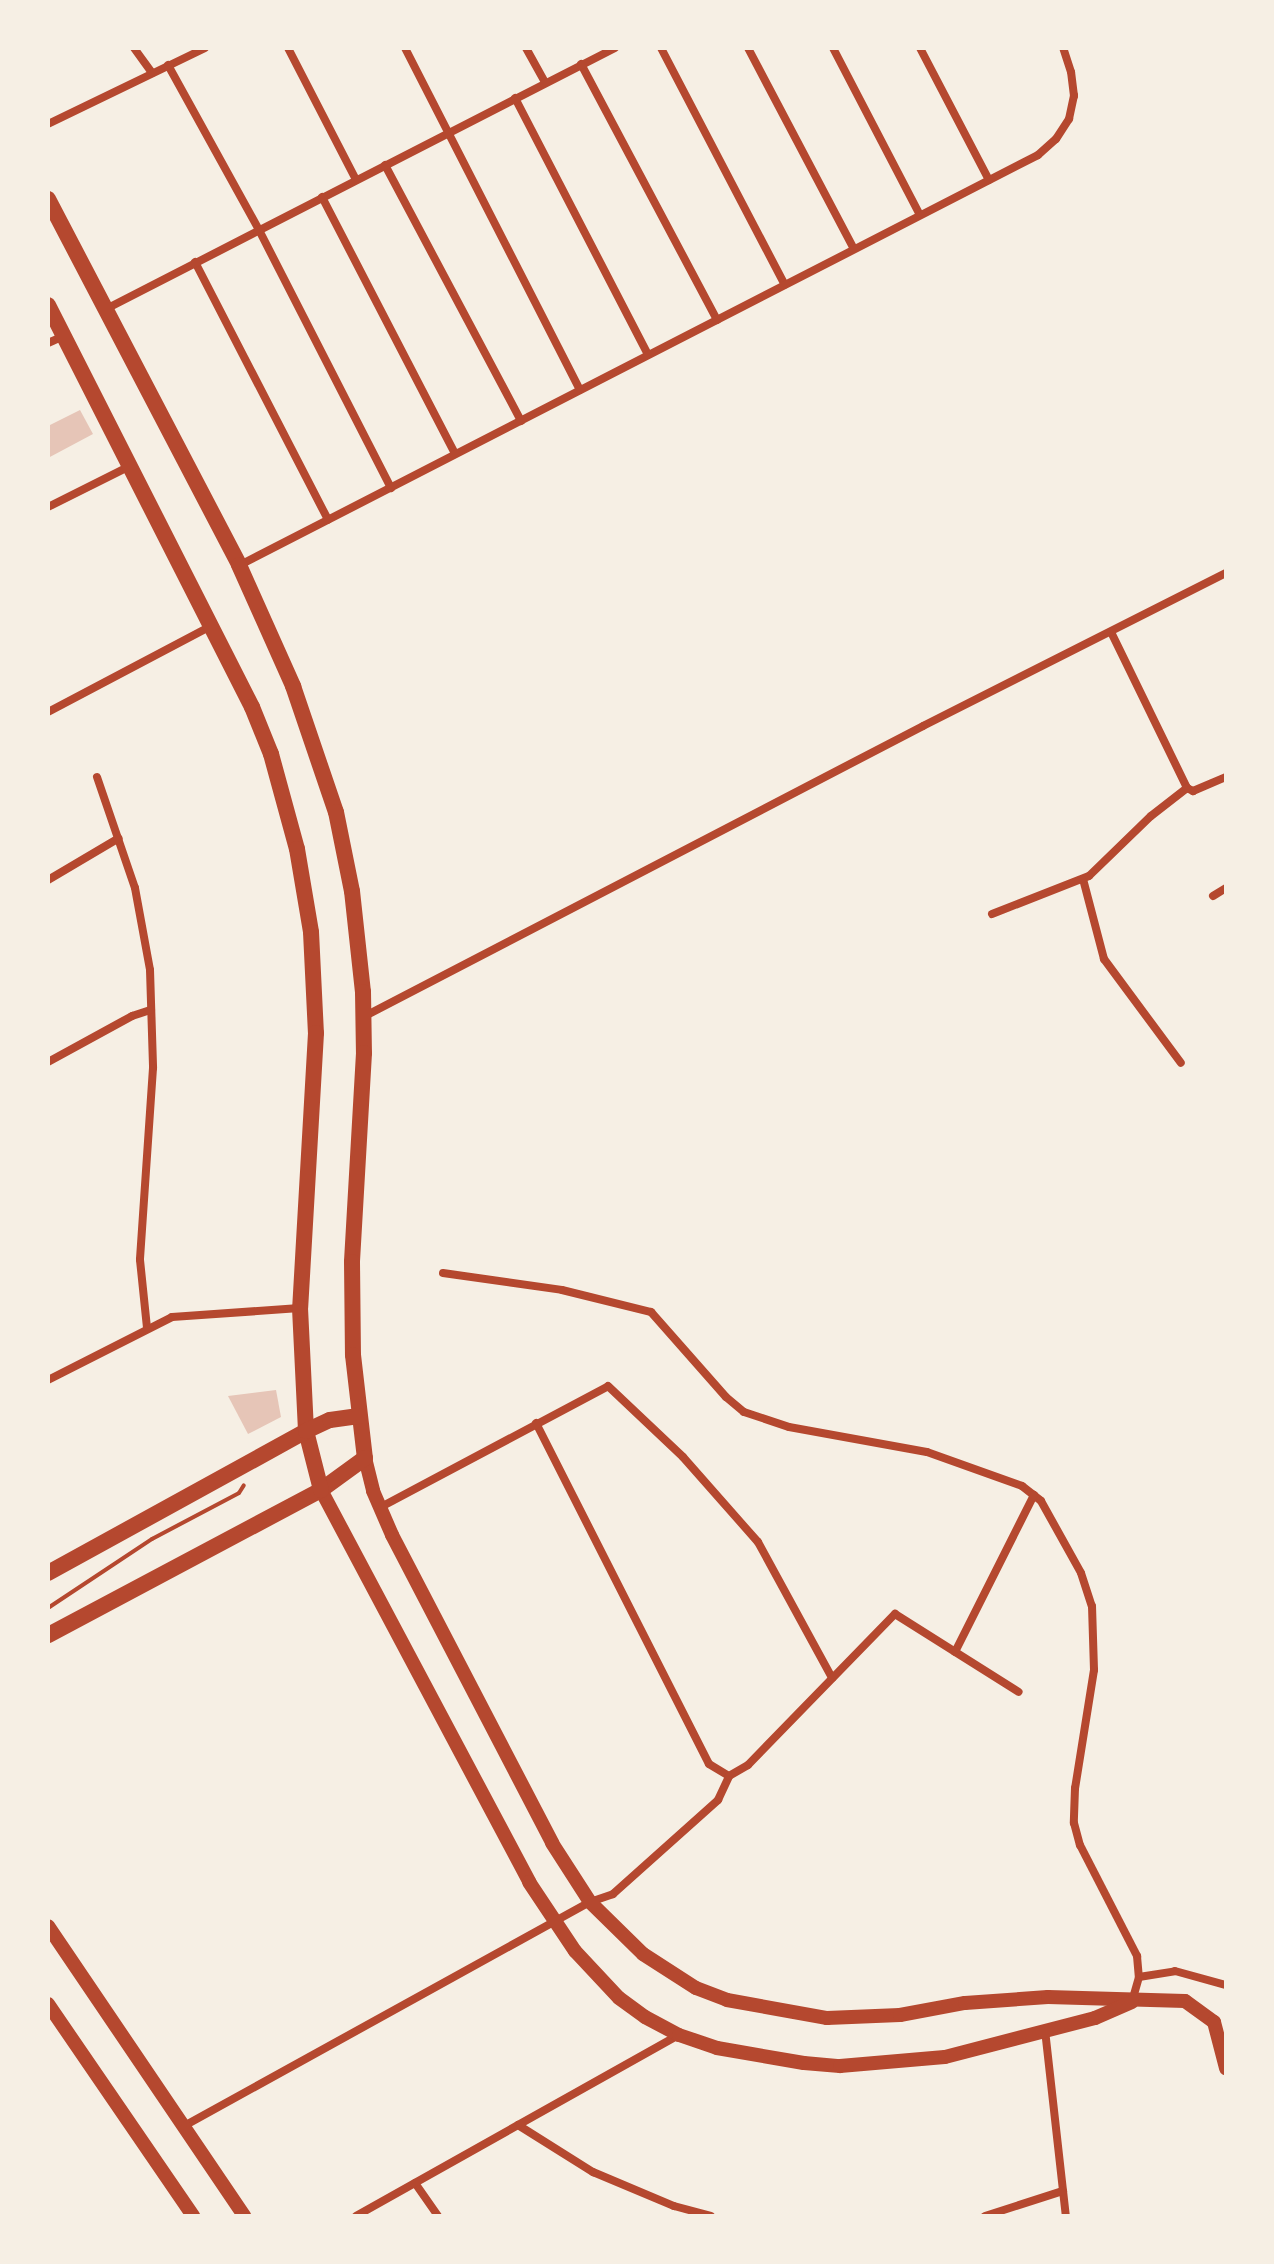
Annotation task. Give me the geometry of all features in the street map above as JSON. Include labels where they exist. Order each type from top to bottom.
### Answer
[{"type":"main road","points":[[48,199],[239,565],[293,686],[336,812],[358,932],[364,1017],[352,1262],[353,1355],[365,1458],[379,1508],[552,1843],[590,1902],[643,1954],[696,1988],[758,2008],[827,2018],[900,2015],[965,2003],[1048,1997],[1132,2002],[1185,2001],[1214,2022],[1226,2068]]},
{"type":"main road","points":[[48,305],[56,339],[130,466],[213,625],[271,754],[297,849],[311,932],[316,1033],[300,1308],[306,1431],[321,1490],[529,1882],[575,1951],[619,1998],[645,2017],[679,2035],[753,2055],[840,2066],[945,2057],[1095,2018],[1132,2002]]},
{"type":"main road","points":[[48,1573],[306,1431],[330,1420],[359,1416]]},
{"type":"main road","points":[[48,1635],[321,1490],[365,1458]]},
{"type":"main road","points":[[48,1926],[244,2216]]},
{"type":"main road","points":[[48,2004],[193,2216]]},
{"type":"street","points":[[134,48],[152,73]]},
{"type":"street","points":[[48,124],[205,48]]},
{"type":"street","points":[[288,48],[356,180]]},
{"type":"street","points":[[405,48],[580,390]]},
{"type":"street","points":[[526,48],[545,82]]},
{"type":"street","points":[[106,309],[615,48]]},
{"type":"street","points":[[661,48],[785,285]]},
{"type":"street","points":[[748,48],[854,249]]},
{"type":"street","points":[[833,48],[920,215]]},
{"type":"street","points":[[920,48],[989,180]]},
{"type":"street","points":[[239,565],[1038,155],[1056,139],[1069,119],[1074,96],[1071,72],[1063,48]]},
{"type":"street","points":[[581,64],[717,320]]},
{"type":"street","points":[[168,65],[259,230],[391,488]]},
{"type":"street","points":[[515,98],[648,355]]},
{"type":"street","points":[[385,165],[521,421]]},
{"type":"street","points":[[322,197],[455,454]]},
{"type":"street","points":[[195,262],[328,520]]},
{"type":"street","points":[[48,507],[130,466]]},
{"type":"street","points":[[364,1017],[923,726],[1226,573]]},
{"type":"street","points":[[48,712],[213,625]]},
{"type":"street","points":[[1111,632],[1187,788],[1193,791],[1226,777]]},
{"type":"street","points":[[97,777],[144,924],[153,1068],[140,1260],[147,1328]]},
{"type":"street","points":[[992,914],[1083,879],[1151,816],[1187,788]]},
{"type":"street","points":[[48,880],[119,838]]},
{"type":"street","points":[[1083,879],[1104,959],[1181,1063]]},
{"type":"street","points":[[1213,896],[1226,888]]},
{"type":"street","points":[[48,1062],[132,1016],[151,1010]]},
{"type":"street","points":[[443,1273],[562,1290],[651,1312],[726,1397],[753,1416],[789,1427],[927,1452],[1022,1486],[1034,1495],[1066,1542],[1092,1606],[1094,1670],[1075,1788],[1074,1823],[1086,1858],[1137,1956],[1139,1977],[1132,2002]]},
{"type":"street","points":[[48,1380],[172,1317],[300,1308]]},
{"type":"street","points":[[379,1508],[608,1386],[683,1457],[758,1542],[832,1678]]},
{"type":"street","points":[[536,1423],[709,1764],[729,1776]]},
{"type":"street","points":[[955,1652],[1034,1495]]},
{"type":"street","points":[[184,2126],[590,1902],[613,1894],[718,1800],[729,1776],[748,1765],[895,1614],[1019,1692]]},
{"type":"street","points":[[1139,1977],[1175,1971],[1226,1985]]},
{"type":"street","points":[[1045,2030],[1066,2216]]},
{"type":"street","points":[[356,2216],[679,2035]]},
{"type":"street","points":[[518,2125],[554,2150],[619,2184],[711,2216]]},
{"type":"street","points":[[415,2183],[438,2216]]},
{"type":"street","points":[[985,2216],[1063,2191]]},
{"type":"path","points":[[48,1608],[152,1539],[239,1493],[246,1482]]},
{"type":"building","points":[[80,410],[93,434],[48,458],[48,426]]},
{"type":"building","points":[[276,1390],[281,1417],[248,1434],[228,1396]]}]
